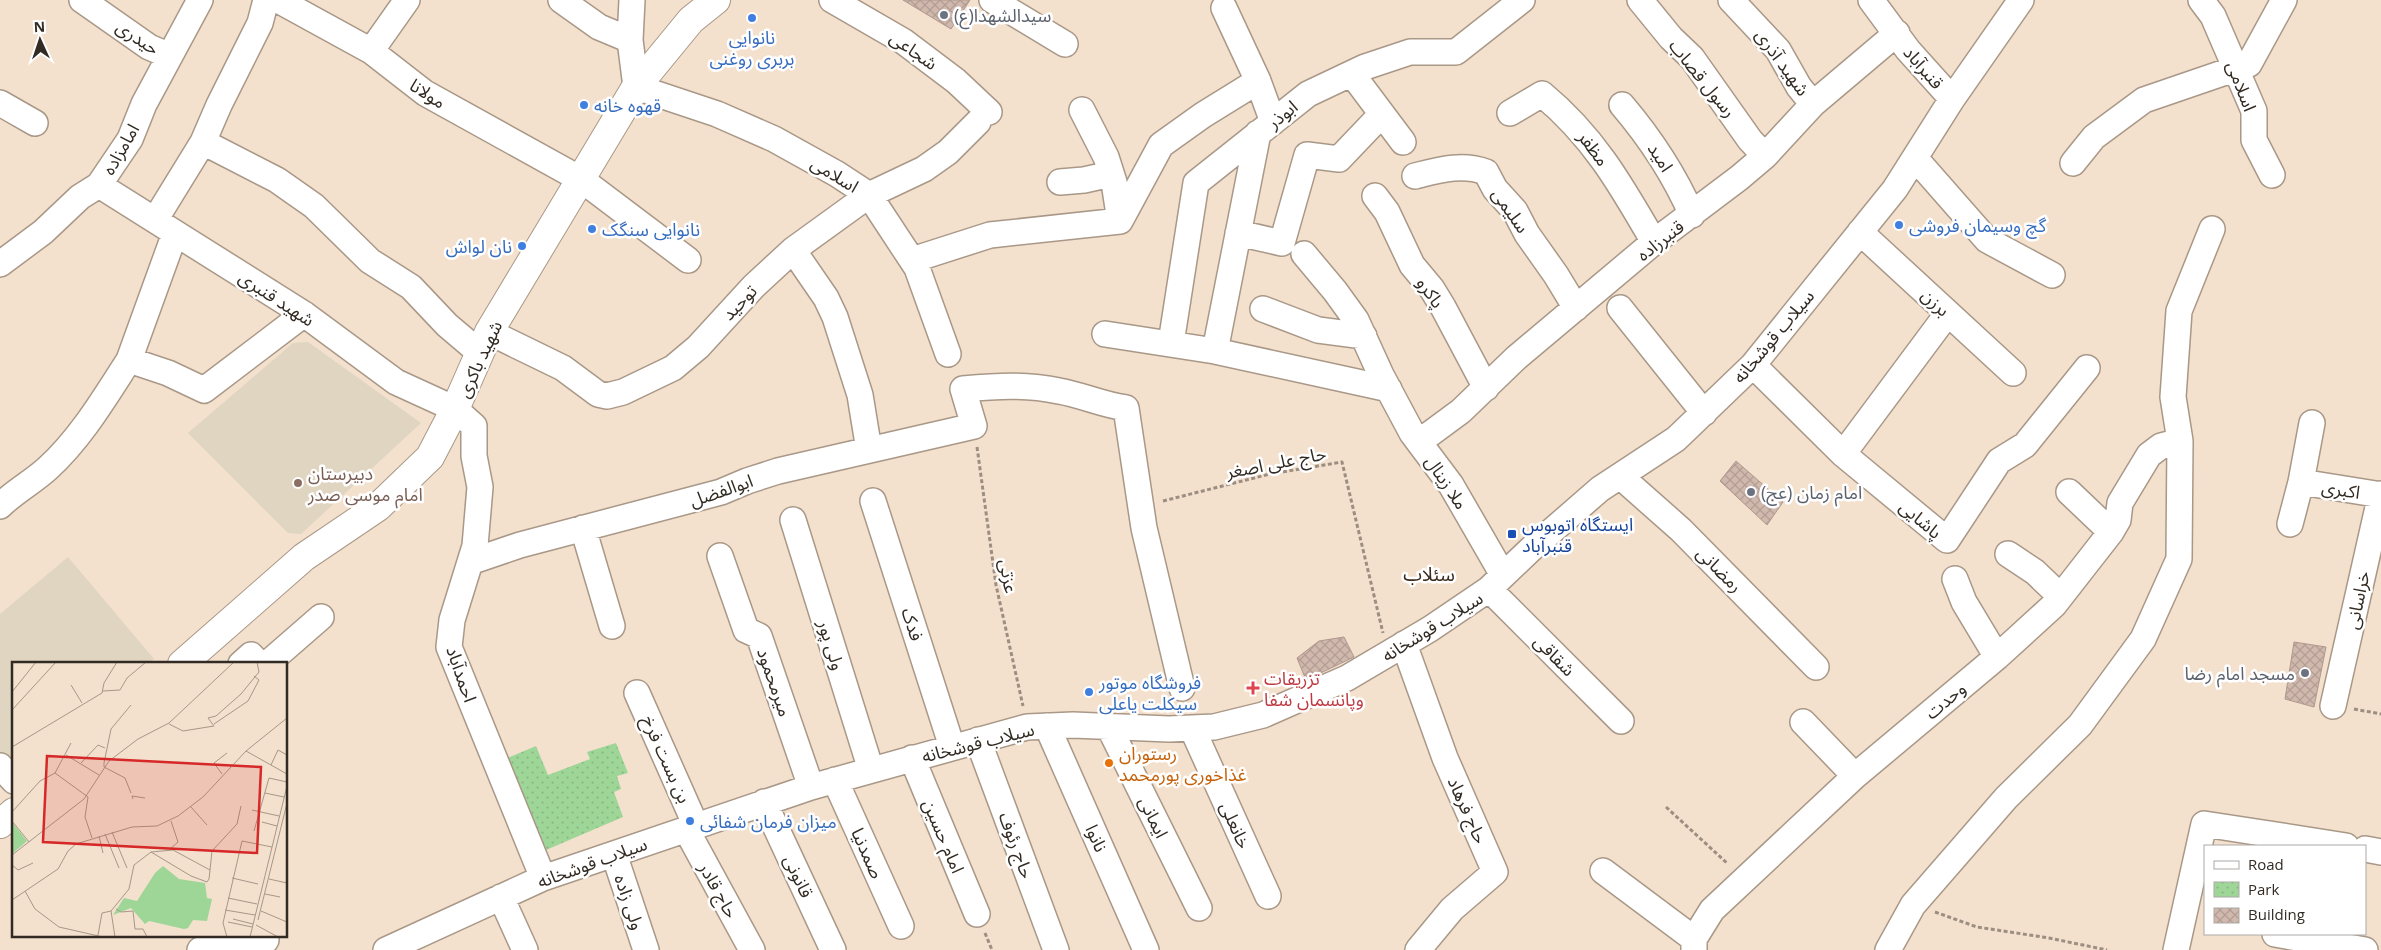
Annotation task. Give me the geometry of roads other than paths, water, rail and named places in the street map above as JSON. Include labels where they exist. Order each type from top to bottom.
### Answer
[{"type":"main road","name":"شهید باکری","points":[[184,662],[304,557],[378,507],[430,457],[455,409],[484,343],[636,87],[691,20],[716,0]]},
{"type":"main road","points":[[0,824],[12,814]]},
{"type":"street","name":"حیدری","points":[[82,0],[130,35],[170,56]]},
{"type":"street","name":"امامزاده","points":[[0,264],[43,232],[80,197],[99,185],[130,138],[144,104],[200,0]]},
{"type":"street","points":[[0,506],[17,490],[48,468],[61,454],[100,405],[128,360],[165,226],[219,105],[260,23],[266,0]]},
{"type":"street","name":"مولانا","points":[[278,0],[371,51],[425,93],[582,180],[688,260]]},
{"type":"street","points":[[371,51],[407,0]]},
{"type":"street","points":[[561,0],[598,27],[630,40]]},
{"type":"street","points":[[632,0],[630,40],[636,87]]},
{"type":"street","name":"شجاعی","points":[[832,0],[903,41],[956,81],[984,117]]},
{"type":"street","points":[[992,0],[1065,44]]},
{"type":"street","name":"ابوذر","points":[[1171,343],[1196,183],[1308,94],[1352,74],[1410,52],[1456,52],[1522,0]]},
{"type":"street","name":"رسول قصاب","points":[[1640,0],[1671,38],[1692,58],[1750,140],[1765,156]]},
{"type":"street","name":"شهید آذری","points":[[1732,0],[1778,50],[1799,87],[1813,104]]},
{"type":"street","name":"قنبرآباد","points":[[1871,0],[1908,50],[1952,99]]},
{"type":"street","name":"سیلاب قوشخانه","points":[[386,950],[543,878],[811,787],[978,740],[1037,727],[1192,728],[1214,726],[1263,715],[1346,678],[1396,649],[1496,582],[1600,489],[1676,440],[1753,365],[1895,189],[1952,99],[2021,0]]},
{"type":"street","name":"اسلامی","points":[[2201,0],[2213,16],[2254,111],[2254,140],[2272,175]]},
{"type":"street","points":[[2073,163],[2094,137],[2144,100],[2249,64],[2284,0]]},
{"type":"street","points":[[1215,351],[1238,233],[1266,128],[1258,81],[1224,8]]},
{"type":"street","name":"قنبرزاده","points":[[1419,442],[1486,388],[1516,358],[1604,287],[1654,242],[1692,215],[1765,156],[1813,104],[1897,33]]},
{"type":"street","points":[[1352,74],[1403,142]]},
{"type":"street","points":[[1120,221],[1160,145],[1203,115],[1258,81]]},
{"type":"street","name":"اسلامی","points":[[636,87],[709,111],[774,139],[837,174],[869,195],[917,268],[948,354]]},
{"type":"street","name":"مظفر","points":[[1510,113],[1542,94],[1564,112],[1588,137],[1607,164],[1654,242]]},
{"type":"street","points":[[0,103],[34,123]]},
{"type":"street","name":"امید","points":[[1622,105],[1645,132],[1662,158],[1692,215]]},
{"type":"street","points":[[1082,110],[1095,132],[1111,174],[1120,221]]},
{"type":"street","points":[[1238,233],[1282,243],[1307,155],[1339,159],[1381,115]]},
{"type":"street","name":"توحید","points":[[203,142],[277,180],[314,206],[370,261],[410,287],[448,325],[484,343],[563,368],[598,394],[607,396],[623,392],[673,368],[698,348],[754,286],[793,250],[869,195],[924,168],[948,152],[984,117]]},
{"type":"street","points":[[1915,158],[1987,240],[2052,275]]},
{"type":"street","name":"سلیمی","points":[[1415,176],[1457,167],[1476,168],[1486,172],[1495,188],[1515,211],[1527,234],[1556,275],[1576,308]]},
{"type":"street","points":[[1060,182],[1084,180],[1111,174]]},
{"type":"street","name":"شهید قنبری","points":[[99,185],[304,314],[396,382],[455,409]]},
{"type":"street","name":"پاکرو","points":[[1376,196],[1387,212],[1412,265],[1432,289],[1443,307],[1486,388]]},
{"type":"street","points":[[912,260],[990,235],[1120,221]]},
{"type":"street","points":[[1888,950],[1913,905],[2006,798],[2080,725],[2143,640],[2179,560],[2180,441],[2173,397],[2179,311],[2212,229]]},
{"type":"street","name":"برزن","points":[[1860,232],[2013,373]]},
{"type":"street","points":[[793,250],[826,298],[835,317],[860,395],[869,450]]},
{"type":"street","name":"ملا زینال","points":[[1304,254],[1347,306],[1364,336],[1389,389],[1419,442],[1451,485],[1492,559],[1496,582]]},
{"type":"street","points":[[1620,308],[1704,413]]},
{"type":"street","points":[[1262,309],[1318,330],[1364,336]]},
{"type":"street","points":[[1843,454],[1948,313]]},
{"type":"street","points":[[128,360],[168,373],[204,390],[304,314]]},
{"type":"street","points":[[1105,334],[1215,351],[1389,389]]},
{"type":"street","name":"پاشایی","points":[[1753,365],[1843,454],[1947,540],[1999,461],[2025,445],[2087,368]]},
{"type":"street","name":"ابوالفضل","points":[[470,562],[520,545],[712,495],[778,471],[974,426],[963,389],[1024,385],[1060,391],[1110,406],[1126,408],[1144,528],[1182,688]]},
{"type":"street","name":"احمدآباد","points":[[455,409],[474,426],[474,456],[480,486],[475,546],[452,620],[449,647],[543,878]]},
{"type":"street","points":[[2290,524],[2301,482],[2312,423]]},
{"type":"street","name":"وحدت","points":[[1694,944],[1712,910],[1855,776],[1997,657],[2054,605],[2111,532],[2118,520],[2120,503],[2149,455],[2161,446],[2180,441]]},
{"type":"street","name":"رمضانی","points":[[1620,476],[1681,530],[1816,667]]},
{"type":"street","name":"اکبری","points":[[2301,482],[2381,495]]},
{"type":"street","points":[[2069,492],[2111,532]]},
{"type":"street","name":"خراسانی","points":[[2333,706],[2381,495]]},
{"type":"street","name":"فدک","points":[[873,501],[952,747]]},
{"type":"street","name":"ولی پور","points":[[793,520],[871,770]]},
{"type":"street","points":[[583,528],[612,626]]},
{"type":"street","points":[[2008,554],[2035,572],[2060,596]]},
{"type":"street","name":"میرمحمود","points":[[720,556],[746,630],[759,636],[811,787]]},
{"type":"street","points":[[1955,579],[1964,602],[1997,657]]},
{"type":"street","name":"شقاقی","points":[[1496,582],[1622,722]]},
{"type":"street","points":[[269,662],[321,618]]},
{"type":"street","name":"حاج فرهاد","points":[[1396,649],[1495,872],[1452,909],[1418,950]]},
{"type":"street","points":[[243,662],[251,655],[257,662]]},
{"type":"street","name":"بن بست فرخ","points":[[637,693],[691,827]]},
{"type":"street","points":[[1803,722],[1855,776]]},
{"type":"street","name":"نانوا","points":[[1037,727],[1146,950]]},
{"type":"street","name":"ایمانی","points":[[1109,727],[1199,908]]},
{"type":"street","name":"خانعلی","points":[[1192,728],[1268,896]]},
{"type":"street","name":"حاج رئوف","points":[[978,740],[1056,950]]},
{"type":"street","name":"امام حسین","points":[[912,758],[977,914]]},
{"type":"street","points":[[0,766],[12,779]]},
{"type":"street","name":"صمدنیا","points":[[835,780],[901,926]]},
{"type":"street","name":"قانونی","points":[[764,802],[833,950]]},
{"type":"street","points":[[2176,950],[2194,919],[2204,824],[2340,845]]},
{"type":"street","name":"حاج قادر","points":[[691,827],[752,950]]},
{"type":"street","points":[[2366,849],[2381,852]]},
{"type":"street","name":"ولی زاده","points":[[614,854],[646,950]]},
{"type":"street","points":[[1603,871],[1694,944]]},
{"type":"street","points":[[501,897],[525,950]]},
{"type":"street","points":[[2281,935],[2365,950]]},
{"type":"street","points":[[200,950],[266,942]]},
{"type":"place","name":"سیدالشهدا(ع)","points":[[944,15]]},
{"type":"place","name":"نانوایی بربری روغنی","points":[[752,18]]},
{"type":"place","name":"قهوه خانه","points":[[584,105]]},
{"type":"place","name":"گچ وسیمان فروشی","points":[[1899,225]]},
{"type":"place","name":"نانوایی سنگک","points":[[592,229]]},
{"type":"place","name":"نان لواش","points":[[522,246]]},
{"type":"place","name":"دبیرستان امام موسی صدر","points":[[298,483]]},
{"type":"place","name":"امام زمان (عج)","points":[[1751,492]]},
{"type":"place","name":"ایستگاه اتوبوس قنبرآباد","points":[[1512,534]]},
{"type":"place","name":"مسجد امام رضا","points":[[2305,673]]},
{"type":"place","name":"تزریقات وپانسمان شفا","points":[[1253,688]]},
{"type":"place","name":"فروشگاه موتور سیکلت یاعلی","points":[[1089,692]]},
{"type":"place","name":"رستوران غذاخوری پورمحمد","points":[[1109,763]]},
{"type":"place","name":"میزان فرمان شفائی","points":[[690,821]]},
{"type":"district","name":"سئلاب","points":[[1429,574]]}]
